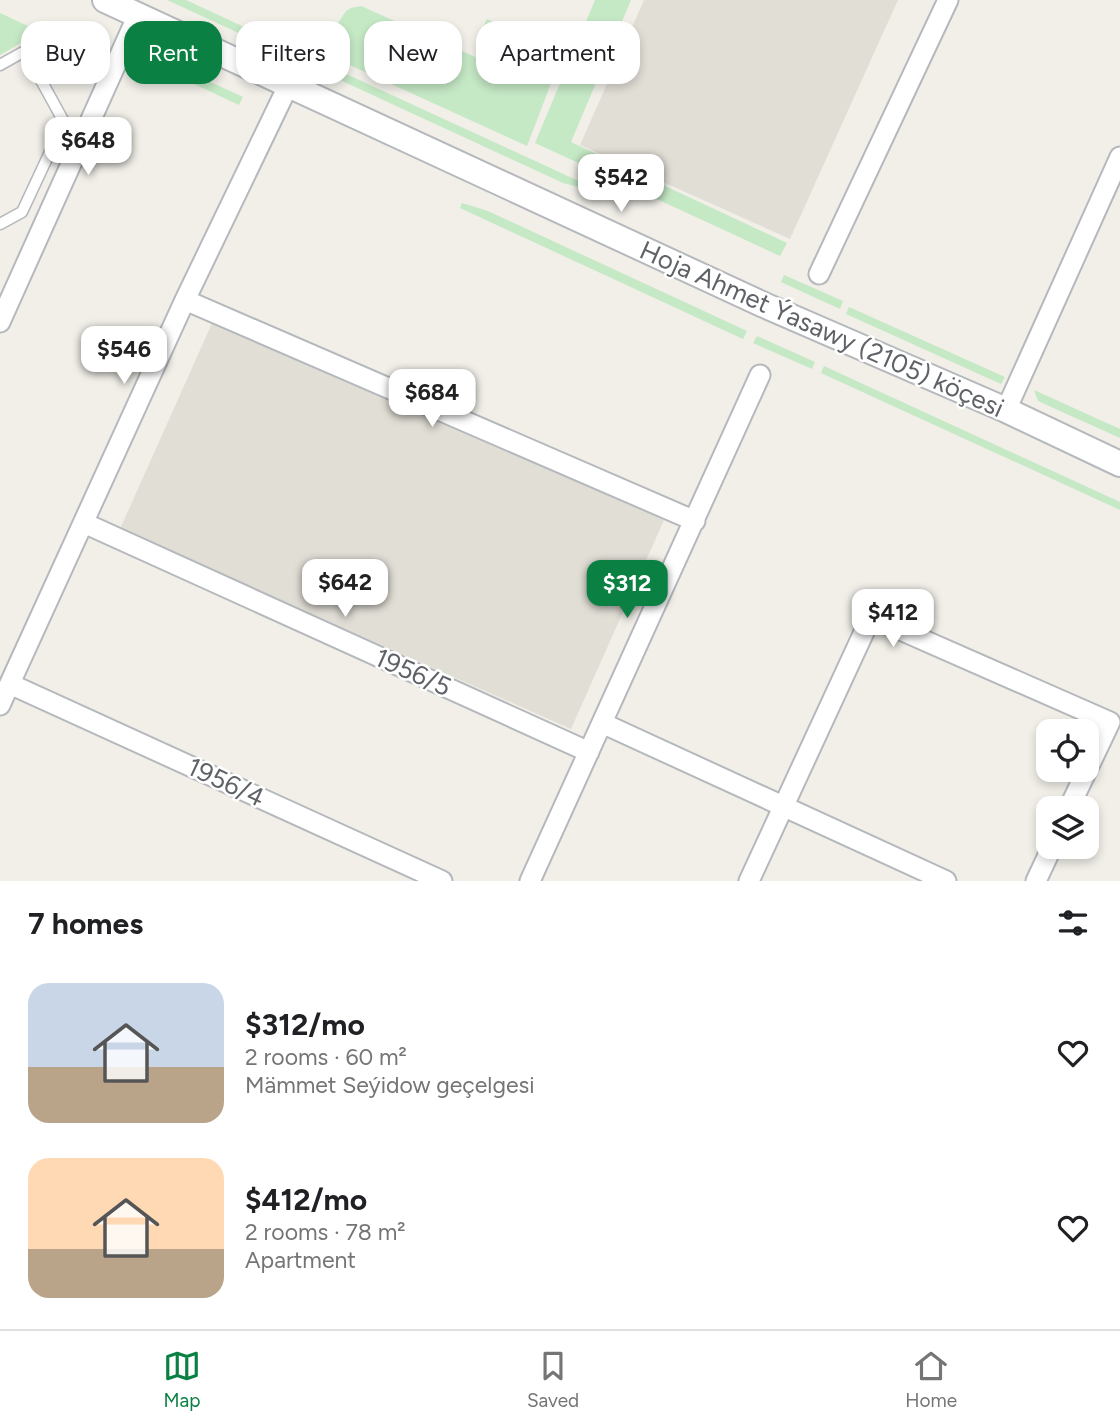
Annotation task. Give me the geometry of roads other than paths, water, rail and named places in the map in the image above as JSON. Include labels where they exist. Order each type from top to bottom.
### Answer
[{"type":"street","name":"Hoja Ahmet Ýasawy (2105) köçesi","points":[[105,0],[764,305],[1006,410],[1120,464]]},
{"type":"street","points":[[819,274],[948,0]]},
{"type":"street","points":[[0,322],[138,15]]},
{"type":"street","points":[[0,705],[185,300],[288,86]]},
{"type":"street","points":[[1006,410],[1120,157]]},
{"type":"street","points":[[185,300],[695,521]]},
{"type":"street","points":[[530,881],[760,374]]},
{"type":"street","name":"1956/5","points":[[84,523],[589,752]]},
{"type":"street","points":[[750,881],[871,617],[1110,722],[1075,796]]},
{"type":"street","name":"1956/4","points":[[10,684],[442,881]]},
{"type":"street","points":[[602,723],[946,881]]},
{"type":"street","points":[[1036,881],[1046,859]]},
{"type":"lane","points":[[0,65],[26,51],[64,122],[22,212],[0,224]]}]
